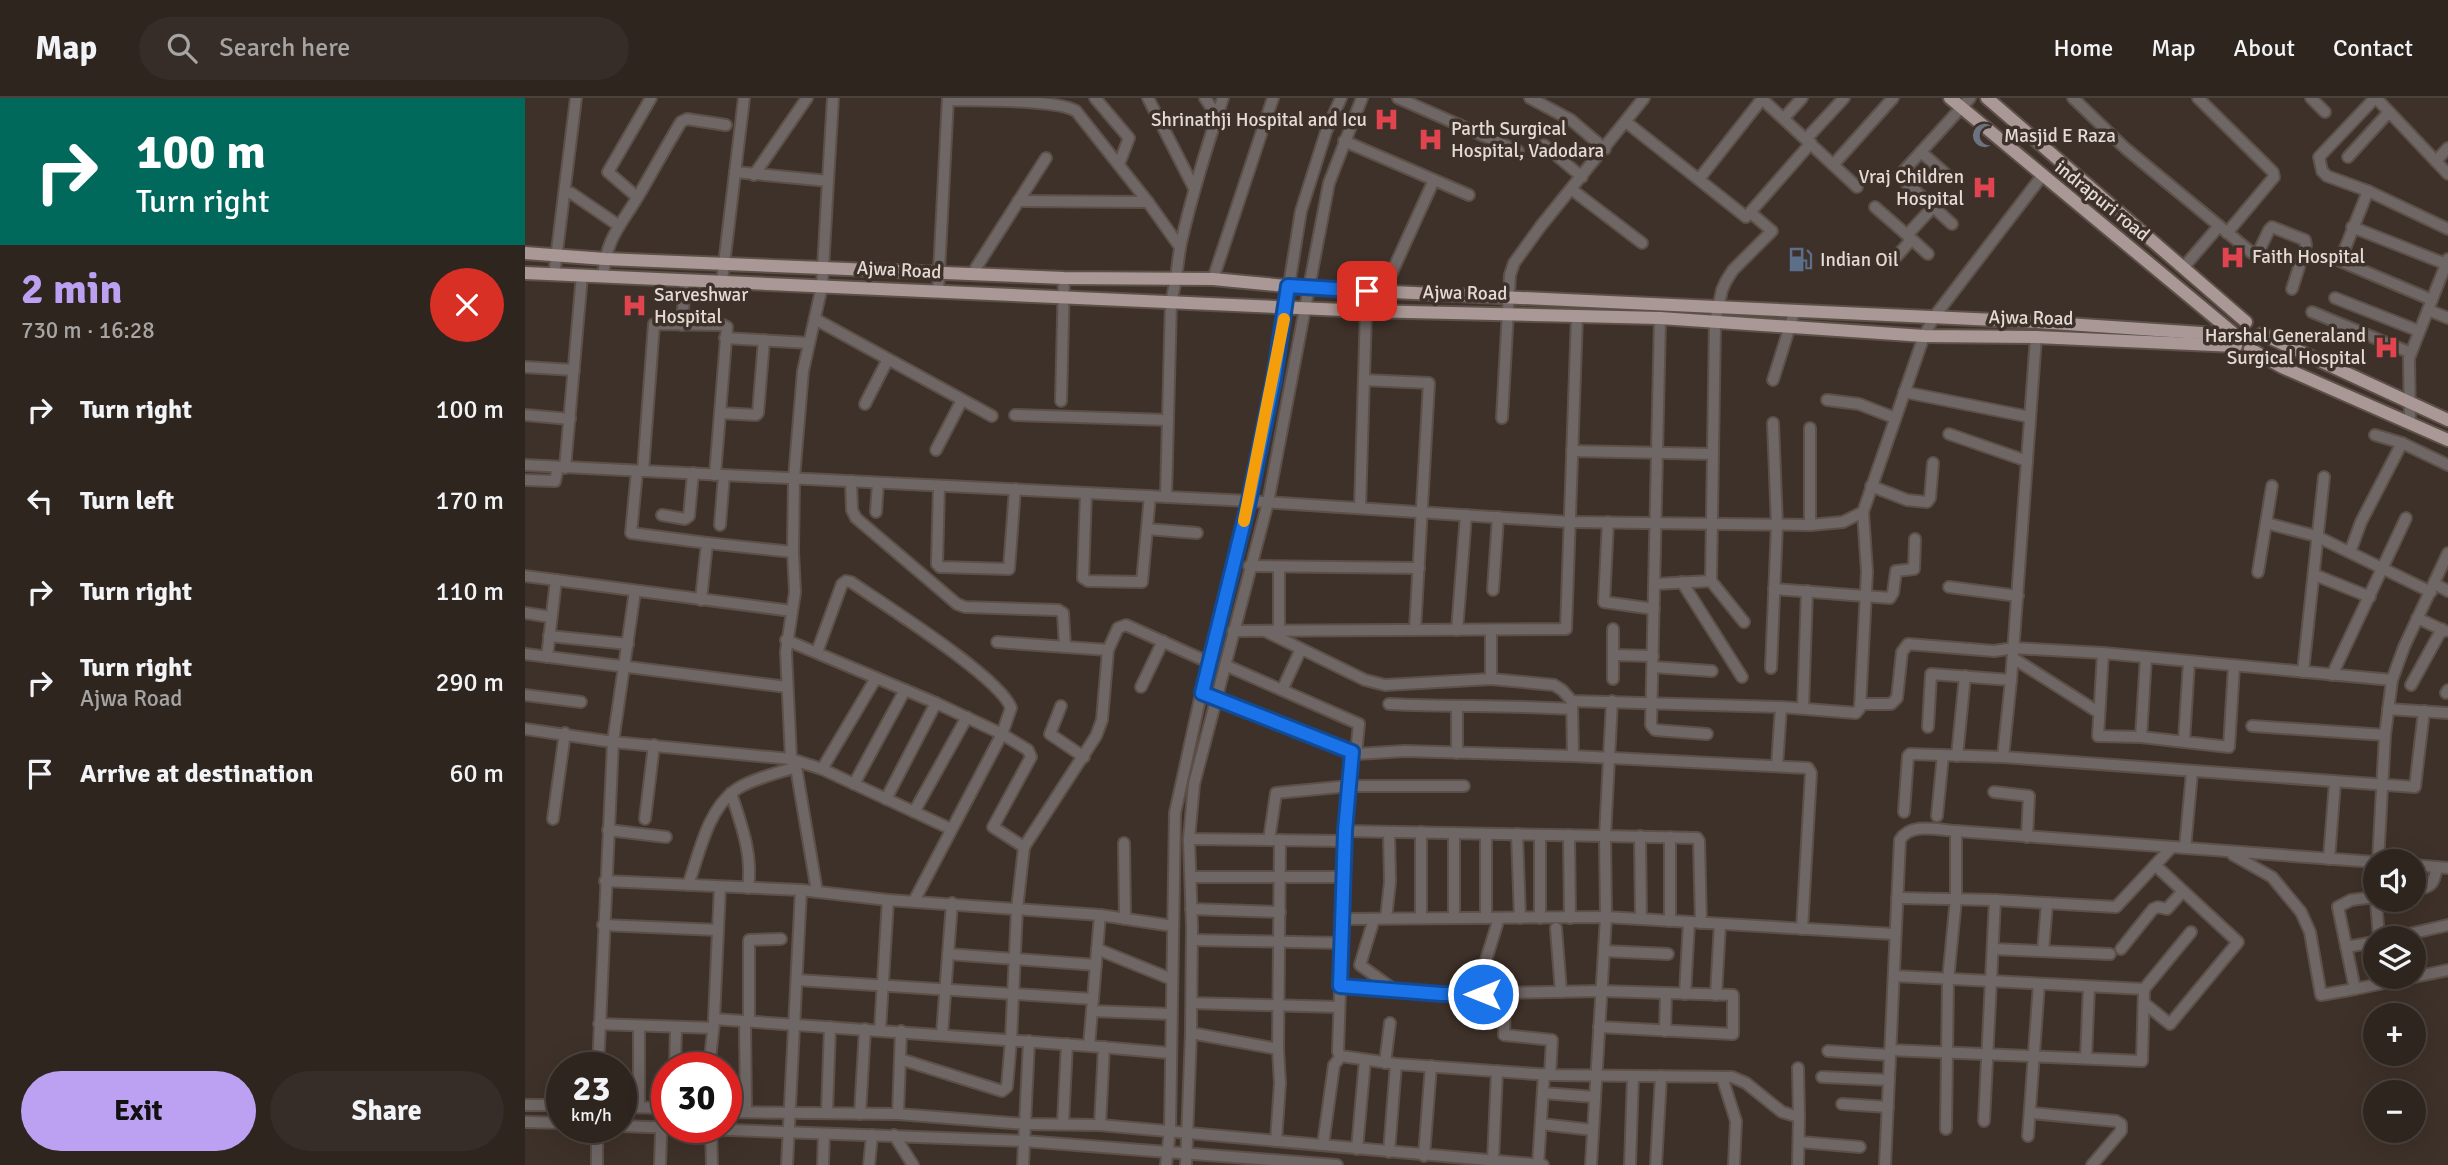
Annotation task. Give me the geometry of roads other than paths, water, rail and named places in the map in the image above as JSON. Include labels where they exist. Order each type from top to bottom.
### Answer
[{"type":"main road","name":"indrapuri road","points":[[1949,98],[1965,103],[2042,176],[2233,338]]},
{"type":"main road","name":"indrapuri road","points":[[1987,98],[2246,322]]},
{"type":"main road","name":"Ajwa Road","points":[[525,253],[605,259],[1064,278],[1213,279],[1307,288],[1934,317],[2233,338]]},
{"type":"main road","name":"Ajwa Road","points":[[525,274],[1366,311],[1660,318],[1924,336],[2233,338]]},
{"type":"main road","points":[[2262,334],[2258,346],[2243,350],[2233,338],[2239,323],[2246,322],[2256,326],[2262,334],[2448,420]]},
{"type":"main road","points":[[2250,349],[2282,367],[2448,440]]},
{"type":"street","points":[[554,275],[573,98]]},
{"type":"street","points":[[637,197],[608,174],[608,170],[651,98]]},
{"type":"street","points":[[722,281],[744,98]]},
{"type":"street","points":[[754,175],[807,98]]},
{"type":"street","points":[[817,892],[794,763],[786,640],[795,592],[794,478],[803,371],[822,286],[833,98]]},
{"type":"street","points":[[1095,98],[1129,138],[1119,164]]},
{"type":"street","points":[[1148,98],[1194,188]]},
{"type":"street","points":[[1205,98],[1217,116]]},
{"type":"street","points":[[1166,497],[1171,301],[1178,280],[1180,247],[1194,188],[1223,98]]},
{"type":"street","points":[[1213,279],[1273,98]]},
{"type":"street","points":[[1166,1165],[1170,1130],[1175,813],[1208,662],[1249,501],[1286,307],[1301,211],[1326,132],[1341,98]]},
{"type":"street","points":[[1186,1165],[1192,1003],[1189,839],[1194,784],[1249,566],[1268,502],[1329,183],[1362,98]]},
{"type":"street","points":[[1398,98],[1518,151]]},
{"type":"street","points":[[1530,98],[1571,120],[1605,149]]},
{"type":"street","points":[[1502,418],[1510,275],[1514,263],[1644,98]]},
{"type":"street","points":[[1699,179],[1762,98],[1857,187]]},
{"type":"street","points":[[1626,122],[1744,216],[1751,213],[1844,98]]},
{"type":"street","points":[[1833,165],[1893,98]]},
{"type":"street","points":[[2073,98],[2125,148],[2254,254],[2272,227],[2305,240],[2306,245],[2292,289]]},
{"type":"street","points":[[2183,268],[2274,177],[2273,172],[2198,98]]},
{"type":"street","points":[[2311,98],[2325,112]]},
{"type":"street","points":[[2448,174],[2375,98],[2319,157],[2322,171],[2327,176],[2368,191],[2448,229]]},
{"type":"street","points":[[938,292],[948,99],[1073,103],[1180,247]]},
{"type":"street","points":[[1784,118],[1797,100]]},
{"type":"street","points":[[1952,224],[1899,176],[1965,103]]},
{"type":"street","points":[[2348,157],[2389,112]]},
{"type":"street","points":[[603,276],[605,259],[618,225],[681,122],[687,119],[726,125]]},
{"type":"street","points":[[1344,141],[1469,195]]},
{"type":"street","points":[[1544,145],[1582,177]]},
{"type":"street","points":[[2436,161],[2448,148]]},
{"type":"street","points":[[1921,152],[1948,176]]},
{"type":"street","points":[[972,274],[1046,158]]},
{"type":"street","points":[[735,172],[828,181]]},
{"type":"street","points":[[1389,704],[1457,708],[1572,705],[1612,701],[1803,708],[1856,713],[1860,710],[1867,572],[1863,512],[1871,486],[1924,336],[1934,317],[2042,176]]},
{"type":"street","points":[[1383,292],[1434,180]]},
{"type":"street","points":[[1571,189],[1642,243]]},
{"type":"street","points":[[2368,191],[2340,259],[2342,263],[2430,305],[2448,318]]},
{"type":"street","points":[[571,193],[618,225]]},
{"type":"street","points":[[1018,201],[1148,202]]},
{"type":"street","points":[[1875,207],[1928,254]]},
{"type":"street","points":[[1897,256],[1933,207]]},
{"type":"street","points":[[1744,622],[1711,582],[1712,454],[1715,322],[1721,290],[1733,270],[1772,231],[1751,213]]},
{"type":"street","points":[[2352,227],[2447,262],[2409,358],[2410,423]]},
{"type":"street","points":[[525,480],[553,482],[561,467],[570,419],[582,275]]},
{"type":"street","points":[[1061,401],[1064,278]]},
{"type":"street","points":[[682,325],[685,280]]},
{"type":"street","points":[[2335,298],[2419,331]]},
{"type":"street","points":[[1773,380],[1795,310]]},
{"type":"street","points":[[1360,508],[1366,311]]},
{"type":"street","points":[[2312,312],[2411,353]]},
{"type":"street","points":[[1233,631],[1566,629],[1577,316]]},
{"type":"street","points":[[1660,318],[1651,725],[1654,730],[1707,734]]},
{"type":"street","points":[[815,319],[992,416]]},
{"type":"street","points":[[720,525],[720,414],[727,327],[656,324],[653,327],[640,471],[631,533],[793,551]]},
{"type":"street","points":[[2003,757],[2018,596],[2036,337]]},
{"type":"street","points":[[725,338],[809,343]]},
{"type":"street","points":[[720,414],[758,413],[764,340]]},
{"type":"street","points":[[865,404],[888,359]]},
{"type":"street","points":[[525,367],[574,370]]},
{"type":"street","points":[[1364,380],[1429,383],[1415,630]]},
{"type":"street","points":[[1904,392],[2031,417]]},
{"type":"street","points":[[936,450],[962,400]]},
{"type":"street","points":[[1827,400],[1859,404],[1895,418]]},
{"type":"street","points":[[525,415],[570,419]]},
{"type":"street","points":[[1015,415],[1168,420]]},
{"type":"street","points":[[1771,668],[1777,525],[1773,423]]},
{"type":"street","points":[[1809,428],[1810,525]]},
{"type":"street","points":[[1949,434],[2027,461]]},
{"type":"street","points":[[2375,435],[2402,443],[2448,466]]},
{"type":"street","points":[[2350,552],[2361,522],[2402,443]]},
{"type":"street","points":[[1572,452],[1712,454]]},
{"type":"street","points":[[1871,486],[1907,500],[1927,502],[1930,498],[1933,463]]},
{"type":"street","points":[[525,465],[1268,502],[1569,522],[1810,525],[1843,522],[1863,512]]},
{"type":"street","points":[[662,515],[685,519],[689,516],[693,473]]},
{"type":"street","points":[[2303,672],[2324,477]]},
{"type":"street","points":[[851,481],[852,510],[856,518],[957,604],[965,607],[1058,610],[1063,614],[1065,647]]},
{"type":"street","points":[[876,512],[878,483]]},
{"type":"street","points":[[939,486],[937,564],[940,567],[1009,569],[1015,489]]},
{"type":"street","points":[[2258,572],[2272,486]]},
{"type":"street","points":[[1086,493],[1085,580],[1142,582],[1150,496]]},
{"type":"street","points":[[1457,630],[1466,515]]},
{"type":"street","points":[[1493,590],[1498,517]]},
{"type":"street","points":[[2332,675],[2406,518]]},
{"type":"street","points":[[1608,523],[1604,602],[1654,609]]},
{"type":"street","points":[[2266,523],[2316,536],[2382,568],[2433,588],[2448,591]]},
{"type":"street","points":[[1147,529],[1197,533]]},
{"type":"street","points":[[1775,589],[1890,598],[1896,571],[1914,569],[1916,539]]},
{"type":"street","points":[[701,600],[707,543]]},
{"type":"street","points":[[2377,849],[2385,735],[2392,680],[2417,618],[2448,553]]},
{"type":"street","points":[[1249,566],[1419,568]]},
{"type":"street","points":[[1279,566],[1279,631]]},
{"type":"street","points":[[2315,575],[2370,597]]},
{"type":"street","points":[[525,576],[792,611]]},
{"type":"street","points":[[547,657],[556,580]]},
{"type":"street","points":[[817,652],[842,584],[851,582],[965,662],[1003,696],[1011,708],[1002,734],[914,901]]},
{"type":"street","points":[[1682,582],[1742,677]]},
{"type":"street","points":[[1655,584],[1711,582]]},
{"type":"street","points":[[1949,587],[2018,596]]},
{"type":"street","points":[[598,1052],[613,742],[635,591]]},
{"type":"street","points":[[1803,708],[1807,591]]},
{"type":"street","points":[[525,613],[551,617]]},
{"type":"street","points":[[2411,685],[2445,630],[2417,618]]},
{"type":"street","points":[[900,1059],[1002,1091],[1007,1084],[1011,1040],[1017,909],[1024,847],[1096,736],[1102,720],[1108,650],[1122,625],[1208,662]]},
{"type":"street","points":[[1613,629],[1613,679]]},
{"type":"street","points":[[1491,630],[1492,679]]},
{"type":"street","points":[[1265,631],[1365,680],[1385,684],[1492,679],[1554,685],[1562,690],[1572,705],[1573,756]]},
{"type":"street","points":[[549,636],[628,644]]},
{"type":"street","points":[[786,640],[967,717],[1028,750],[1031,757],[993,827],[1024,847]]},
{"type":"street","points":[[1141,687],[1163,641]]},
{"type":"street","points":[[997,642],[1108,650]]},
{"type":"street","points":[[1860,704],[1891,704],[1897,698],[1902,652],[1907,644],[2013,653],[2103,653],[2392,680]]},
{"type":"street","points":[[1282,691],[1301,649]]},
{"type":"street","points":[[2013,653],[2098,712]]},
{"type":"street","points":[[2103,653],[2098,736],[2141,737],[2230,746],[2234,666]]},
{"type":"street","points":[[525,654],[787,687]]},
{"type":"street","points":[[1614,655],[1712,671]]},
{"type":"street","points":[[2141,737],[2146,657]]},
{"type":"street","points":[[2185,741],[2189,662]]},
{"type":"street","points":[[1225,665],[1359,724],[1349,786],[1345,836],[1338,1052],[1341,1056],[1390,1063],[1547,1074],[1722,1077],[1740,1080],[1771,1106],[1799,1117]]},
{"type":"street","points":[[1928,727],[1931,674],[2011,680]]},
{"type":"street","points":[[1957,756],[1965,676]]},
{"type":"street","points":[[822,769],[876,678]]},
{"type":"street","points":[[854,784],[905,690]]},
{"type":"street","points":[[1202,693],[1354,753],[1405,751],[1573,756],[1808,768],[1811,773],[1803,929]]},
{"type":"street","points":[[525,695],[581,702]]},
{"type":"street","points":[[1591,1165],[1606,918],[1605,836],[1612,701]]},
{"type":"street","points":[[886,799],[936,703]]},
{"type":"street","points":[[1061,706],[1049,734],[1084,757]]},
{"type":"street","points":[[1777,766],[1781,707]]},
{"type":"street","points":[[1457,708],[1457,753]]},
{"type":"street","points":[[2388,709],[2448,713]]},
{"type":"street","points":[[1904,812],[1908,755],[2003,757],[2411,788],[2417,785],[2424,711]]},
{"type":"street","points":[[914,812],[967,717]]},
{"type":"street","points":[[2252,726],[2385,735]]},
{"type":"street","points":[[525,729],[794,763],[822,769],[951,830]]},
{"type":"street","points":[[553,819],[565,733]]},
{"type":"street","points":[[645,819],[654,745]]},
{"type":"street","points":[[1937,816],[1943,755]]},
{"type":"street","points":[[688,885],[712,821],[731,793],[794,763]]},
{"type":"street","points":[[2185,849],[2192,772]]},
{"type":"street","points":[[2329,859],[2335,782]]},
{"type":"street","points":[[1276,1140],[1280,1083],[1280,875],[1274,840],[1276,793],[1349,786],[1464,786]]},
{"type":"street","points":[[1994,792],[2029,796],[2027,837]]},
{"type":"street","points":[[731,793],[748,851],[748,888]]},
{"type":"street","points":[[1885,1165],[1895,976],[1894,934],[1902,835],[1906,831],[1916,828],[2363,861]]},
{"type":"street","points":[[608,830],[666,837]]},
{"type":"street","points":[[1946,1129],[1948,979],[1956,899],[1956,831]]},
{"type":"street","points":[[1189,839],[1274,840],[1389,832],[1693,837],[1699,841],[1701,923]]},
{"type":"street","points":[[1389,832],[1390,882],[1380,918],[1360,965],[1395,990]]},
{"type":"street","points":[[1421,832],[1421,918]]},
{"type":"street","points":[[1454,833],[1454,918]]},
{"type":"street","points":[[1486,834],[1486,918]]},
{"type":"street","points":[[1517,834],[1520,918]]},
{"type":"street","points":[[1541,835],[1541,918]]},
{"type":"street","points":[[1569,835],[1570,918]]},
{"type":"street","points":[[1640,836],[1641,919]]},
{"type":"street","points":[[1670,836],[1670,921]]},
{"type":"street","points":[[1124,843],[1125,919]]},
{"type":"street","points":[[1897,898],[2116,907],[2171,848]]},
{"type":"street","points":[[2228,852],[2272,877],[2301,912],[2310,932],[2321,995],[2448,970]]},
{"type":"street","points":[[2144,1003],[2170,1024],[2238,942],[2155,865]]},
{"type":"street","points":[[2426,887],[2432,885],[2443,867]]},
{"type":"street","points":[[1191,877],[1344,877]]},
{"type":"street","points":[[605,881],[801,890],[888,900],[1100,915],[1173,926]]},
{"type":"street","points":[[711,1052],[720,887]]},
{"type":"street","points":[[787,1165],[792,1112],[801,890]]},
{"type":"street","points":[[2121,949],[2153,909],[2158,906],[2167,909],[2183,891]]},
{"type":"street","points":[[2355,989],[2338,906],[2351,900],[2363,899]]},
{"type":"street","points":[[880,1030],[888,900]]},
{"type":"street","points":[[1984,1121],[1996,900]]},
{"type":"street","points":[[2043,951],[2047,903]]},
{"type":"street","points":[[941,1034],[952,904]]},
{"type":"street","points":[[1191,909],[1280,912]]},
{"type":"street","points":[[1089,1046],[1100,915]]},
{"type":"street","points":[[1483,994],[1483,974],[1499,918]]},
{"type":"street","points":[[1343,919],[1606,918],[1894,934]]},
{"type":"street","points":[[1685,994],[1689,922]]},
{"type":"street","points":[[1716,995],[1720,924]]},
{"type":"street","points":[[603,925],[718,930]]},
{"type":"street","points":[[2426,930],[2448,925]]},
{"type":"street","points":[[1556,928],[1561,992]]},
{"type":"street","points":[[1828,1051],[1949,1052],[2142,1060],[2144,989],[2191,932]]},
{"type":"street","points":[[746,1112],[749,940],[781,939]]},
{"type":"street","points":[[1192,940],[1342,943]]},
{"type":"street","points":[[2346,947],[2363,944]]},
{"type":"street","points":[[1097,949],[1171,979]]},
{"type":"street","points":[[1993,949],[2110,954]]},
{"type":"street","points":[[1604,951],[1668,954]]},
{"type":"street","points":[[948,954],[1096,965]]},
{"type":"street","points":[[1895,976],[2144,989]]},
{"type":"street","points":[[797,980],[1093,999]]},
{"type":"street","points":[[2028,1136],[2039,984]]},
{"type":"street","points":[[1340,986],[1442,994],[1601,991],[1733,995],[1733,1034],[1599,1027]]},
{"type":"street","points":[[2086,1058],[2089,987]]},
{"type":"street","points":[[1665,1031],[1666,993]]},
{"type":"street","points":[[742,1112],[898,1114],[1025,1124],[1100,1125],[1540,1165],[1543,1093],[1552,1040],[1504,1035],[1505,994]]},
{"type":"street","points":[[1192,1003],[1339,1007]]},
{"type":"street","points":[[1092,1012],[1171,1014]]},
{"type":"street","points":[[599,1024],[676,1027],[747,1021],[1170,1053]]},
{"type":"street","points":[[1389,1152],[1390,1023]]},
{"type":"street","points":[[639,1026],[639,1107],[651,1107]]},
{"type":"street","points":[[675,1052],[676,1027]]},
{"type":"street","points":[[827,1112],[829,1027]]},
{"type":"street","points":[[860,1114],[865,1029]]},
{"type":"street","points":[[898,1114],[901,1031]]},
{"type":"street","points":[[1191,1033],[1278,1049]]},
{"type":"street","points":[[1023,1165],[1029,1041]]},
{"type":"street","points":[[1067,1044],[1069,1124],[1074,1144]]},
{"type":"street","points":[[1100,1125],[1104,1047]]},
{"type":"street","points":[[1323,1145],[1334,1065],[1341,1056]]},
{"type":"street","points":[[1357,1149],[1364,1060]]},
{"type":"street","points":[[1424,1156],[1431,1066]]},
{"type":"street","points":[[1798,1068],[1798,1165]]},
{"type":"street","points":[[1493,1161],[1497,1071]]},
{"type":"street","points":[[1630,1165],[1633,1076]]},
{"type":"street","points":[[1656,1165],[1661,1076]]},
{"type":"street","points":[[1722,1077],[1736,1121],[1734,1165]]},
{"type":"street","points":[[1822,1077],[1889,1080]]},
{"type":"street","points":[[1543,1093],[1595,1097]]},
{"type":"street","points":[[1842,1104],[1888,1107]]},
{"type":"street","points":[[525,1105],[546,1105]]},
{"type":"street","points":[[2031,1113],[2116,1121],[2122,1124],[2121,1131],[2092,1165]]},
{"type":"street","points":[[525,1122],[546,1123]]},
{"type":"street","points":[[1541,1124],[1593,1130]]},
{"type":"street","points":[[742,1131],[1024,1141],[1337,1165]]},
{"type":"street","points":[[823,1165],[824,1134]]},
{"type":"street","points":[[869,1165],[872,1135]]},
{"type":"street","points":[[894,1135],[913,1165]]},
{"type":"street","points":[[1800,1142],[1860,1147]]},
{"type":"street","points":[[597,1143],[597,1165]]},
{"type":"street","points":[[660,1165],[661,1143]]},
{"type":"street","points":[[711,1143],[712,1165]]},
{"type":"place","name":"Shrinathji Hospital and Icu","points":[[1387,120]]},
{"type":"place","name":"Masjid E Raza","points":[[1984,136]]},
{"type":"place","name":"Parth Surgical Hospital, Vadodara","points":[[1431,140]]},
{"type":"place","name":"Vraj Children Hospital","points":[[1984,188]]},
{"type":"place","name":"Faith Hospital","points":[[2232,257]]},
{"type":"place","name":"Indian Oil","points":[[1800,260]]},
{"type":"place","name":"Sarveshwar Hospital","points":[[634,306]]},
{"type":"place","name":"Harshal Generaland Surgical Hospital","points":[[2386,347]]}]
